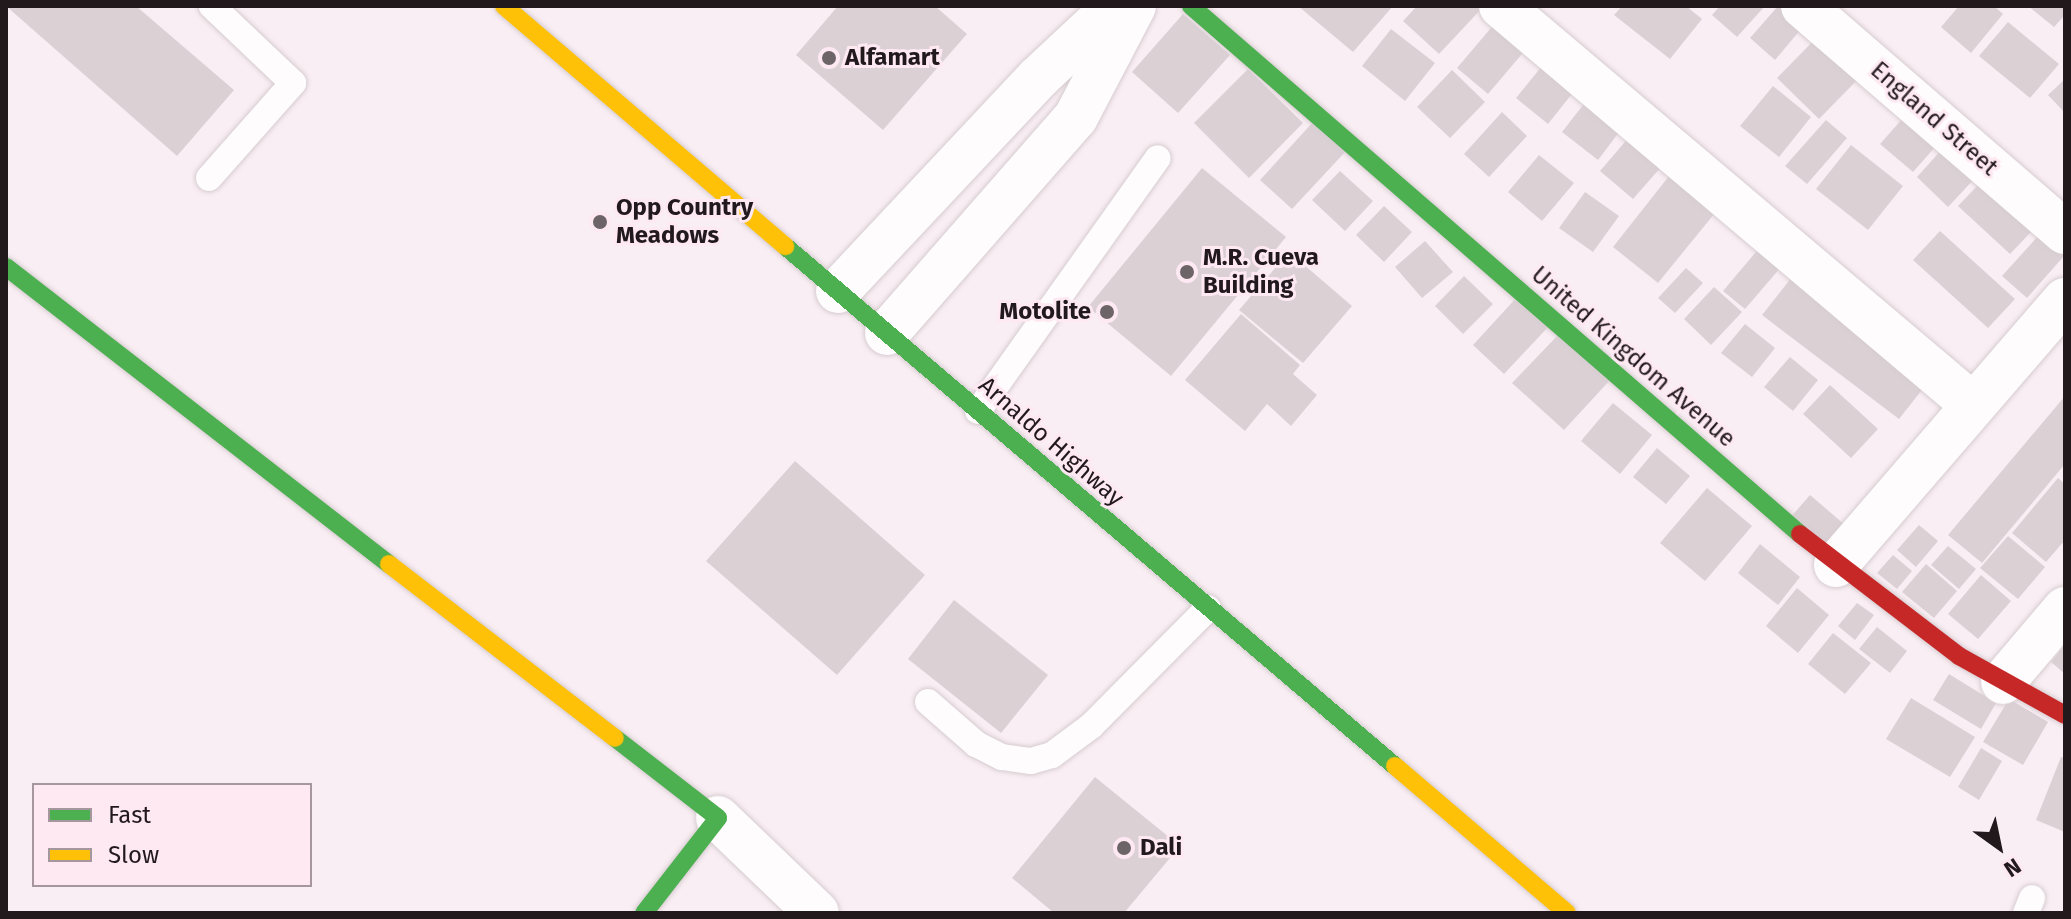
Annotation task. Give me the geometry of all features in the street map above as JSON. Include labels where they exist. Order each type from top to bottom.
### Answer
[{"type":"street","name":"Arnaldo Highway","points":[[504,6],[1567,913]]},
{"type":"street","points":[[838,291],[1005,112],[1115,6]]},
{"type":"street","points":[[887,333],[1076,117],[1134,6]]},
{"type":"street","name":"United Kingdom Avenue","points":[[1191,6],[1836,565],[2003,682],[2065,715]]},
{"type":"street","points":[[1501,6],[1973,405]]},
{"type":"street","name":"England Street","points":[[1803,6],[2065,232]]},
{"type":"street","points":[[6,267],[718,818],[817,913]]},
{"type":"street","points":[[1836,565],[2065,300]]},
{"type":"street","points":[[2003,682],[2065,609]]},
{"type":"street","points":[[644,913],[718,818]]},
{"type":"lane","points":[[209,178],[293,83],[212,6]]},
{"type":"lane","points":[[978,411],[1158,158]]},
{"type":"lane","points":[[928,702],[976,744],[1002,757],[1031,761],[1052,755],[1091,726],[1208,608]]},
{"type":"building","points":[[6,6],[136,6],[234,90],[177,156]]},
{"type":"building","points":[[838,6],[935,6],[967,34],[883,130],[796,55]]},
{"type":"building","points":[[1298,6],[1393,6],[1353,52]]},
{"type":"building","points":[[1417,6],[1484,6],[1439,54],[1403,21]]},
{"type":"building","points":[[1622,6],[1686,6],[1702,19],[1670,59],[1614,15]]},
{"type":"building","points":[[1720,6],[1765,6],[1737,37],[1712,15]]},
{"type":"building","points":[[1778,6],[1789,6],[1807,22],[1775,60],[1750,38]]},
{"type":"building","points":[[1959,6],[1994,6],[2003,14],[1971,53],[1941,27]]},
{"type":"building","points":[[2028,6],[2065,6],[2065,15],[2054,27]]},
{"type":"building","points":[[1183,14],[1230,55],[1178,113],[1132,72]]},
{"type":"building","points":[[1502,15],[1533,41],[1488,94],[1457,68]]},
{"type":"building","points":[[2008,22],[2059,64],[2030,98],[1979,56]]},
{"type":"building","points":[[1391,29],[1435,63],[1405,101],[1362,66]]},
{"type":"building","points":[[1825,29],[1867,70],[1819,119],[1777,78]]},
{"type":"building","points":[[1551,55],[1583,80],[1548,124],[1516,98]]},
{"type":"building","points":[[1248,69],[1303,123],[1249,178],[1194,123]]},
{"type":"building","points":[[1452,70],[1485,102],[1450,138],[1417,107]]},
{"type":"building","points":[[2065,79],[2065,113],[2048,95]]},
{"type":"building","points":[[1773,86],[1811,117],[1779,157],[1740,126]]},
{"type":"building","points":[[1594,91],[1629,119],[1598,160],[1562,132]]},
{"type":"building","points":[[1502,112],[1527,136],[1489,177],[1464,154]]},
{"type":"building","points":[[1903,118],[1936,146],[1913,172],[1880,144]]},
{"type":"building","points":[[1826,120],[1847,138],[1807,184],[1785,166]]},
{"type":"building","points":[[1314,121],[1346,151],[1292,209],[1260,180]]},
{"type":"building","points":[[1636,129],[1669,158],[1633,199],[1600,171]]},
{"type":"building","points":[[1851,145],[1903,186],[1868,230],[1816,189]]},
{"type":"building","points":[[1944,147],[1976,177],[1948,207],[1917,177]]},
{"type":"building","points":[[1539,155],[1574,183],[1542,221],[1508,192]]},
{"type":"building","name":"M.R. Cueva Building","points":[[1202,168],[1286,237],[1171,376],[1088,307]]},
{"type":"building","points":[[1340,171],[1373,201],[1345,231],[1312,200]]},
{"type":"building","points":[[1673,171],[1719,208],[1658,283],[1613,247]]},
{"type":"building","points":[[1978,185],[2031,232],[2010,254],[1958,206]]},
{"type":"building","points":[[1585,192],[1619,216],[1593,252],[1559,228]]},
{"type":"building","points":[[1384,206],[1412,232],[1384,262],[1356,235]]},
{"type":"building","points":[[1940,231],[2015,299],[1988,328],[1913,260]]},
{"type":"building","points":[[1771,234],[1793,253],[1745,309],[1723,291]]},
{"type":"building","points":[[2039,235],[2064,256],[2027,298],[2002,276]]},
{"type":"building","points":[[1425,241],[1453,272],[1422,298],[1395,267]]},
{"type":"building","points":[[1289,252],[1352,306],[1303,363],[1239,310]]},
{"type":"building","points":[[1686,268],[1703,283],[1675,313],[1658,298]]},
{"type":"building","points":[[1464,276],[1493,304],[1463,334],[1435,306]]},
{"type":"building","points":[[1792,277],[1929,381],[1899,419],[1762,315]]},
{"type":"building","points":[[1714,287],[1742,312],[1711,345],[1684,319]]},
{"type":"building","points":[[1518,296],[1550,325],[1504,374],[1473,345]]},
{"type":"building","points":[[1241,314],[1300,365],[1293,374],[1317,395],[1291,426],[1267,404],[1245,431],[1185,380]]},
{"type":"building","points":[[1745,324],[1775,348],[1752,377],[1721,353]]},
{"type":"building","points":[[1560,333],[1611,379],[1564,430],[1512,383]]},
{"type":"building","points":[[1790,357],[1818,380],[1793,411],[1764,387]]},
{"type":"building","points":[[1830,385],[1878,429],[1851,458],[1803,414]]},
{"type":"building","points":[[2065,396],[2065,464],[1982,563],[1948,535]]},
{"type":"building","points":[[1613,403],[1652,435],[1620,474],[1581,441]]},
{"type":"building","points":[[1657,448],[1690,476],[1666,504],[1633,477]]},
{"type":"building","points":[[795,461],[925,575],[837,675],[706,561]]},
{"type":"building","points":[[2058,478],[2065,484],[2065,540],[2046,562],[2012,533]]},
{"type":"building","points":[[1707,488],[1752,526],[1705,581],[1660,543]]},
{"type":"building","points":[[1810,495],[1859,537],[1839,559],[1790,518]]},
{"type":"building","points":[[1919,525],[1938,541],[1916,567],[1897,550]]},
{"type":"building","points":[[2008,536],[2045,567],[2018,599],[1980,568]]},
{"type":"building","points":[[1760,544],[1800,577],[1778,605],[1738,573]]},
{"type":"building","points":[[1948,546],[1976,569],[1959,589],[1931,565]]},
{"type":"building","points":[[1893,555],[1912,571],[1897,589],[1877,573]]},
{"type":"building","points":[[1926,564],[1957,591],[1934,618],[1902,592]]},
{"type":"building","points":[[1981,575],[2011,601],[1978,639],[1948,614]]},
{"type":"building","points":[[1797,588],[1829,615],[1798,653],[1766,626]]},
{"type":"building","points":[[954,600],[1048,675],[1001,733],[908,659]]},
{"type":"building","points":[[1857,603],[1874,615],[1855,640],[1838,626]]},
{"type":"building","points":[[1877,627],[1907,651],[1890,673],[1859,649]]},
{"type":"building","points":[[1833,633],[1871,663],[1845,694],[1808,664]]},
{"type":"building","points":[[2065,645],[2065,674],[2051,662]]},
{"type":"building","points":[[1949,674],[1996,703],[1981,729],[1933,700]]},
{"type":"building","points":[[1911,698],[1975,737],[1950,777],[1886,739]]},
{"type":"building","points":[[2009,699],[2048,722],[2023,765],[1983,742]]},
{"type":"building","points":[[1981,748],[2002,761],[1979,800],[1958,787]]},
{"type":"building","points":[[2061,757],[2065,758],[2065,832],[2036,820]]},
{"type":"building","points":[[1095,777],[1180,846],[1124,913],[1054,913],[1012,878]]},
{"type":"traffic: fast","points":[[1191,6],[1800,534]]},
{"type":"traffic: fast","points":[[785,246],[1395,766]]},
{"type":"traffic: fast","points":[[6,267],[389,564]]},
{"type":"traffic: fast","points":[[615,738],[718,818],[644,913]]},
{"type":"traffic: slow","points":[[504,6],[785,246]]},
{"type":"traffic: slow","points":[[389,564],[615,738]]},
{"type":"traffic: slow","points":[[1395,766],[1567,913]]},
{"type":"traffic: jam","points":[[1800,534],[1959,656],[2065,715]]},
{"type":"place","name":"Alfamart","points":[[829,58]]},
{"type":"place","name":"Opp Country Meadows","points":[[600,222]]},
{"type":"place","name":"M.R. Cueva Building","points":[[1187,272]]},
{"type":"place","name":"Motolite","points":[[1107,312]]},
{"type":"place","name":"Dali","points":[[1124,848]]}]
